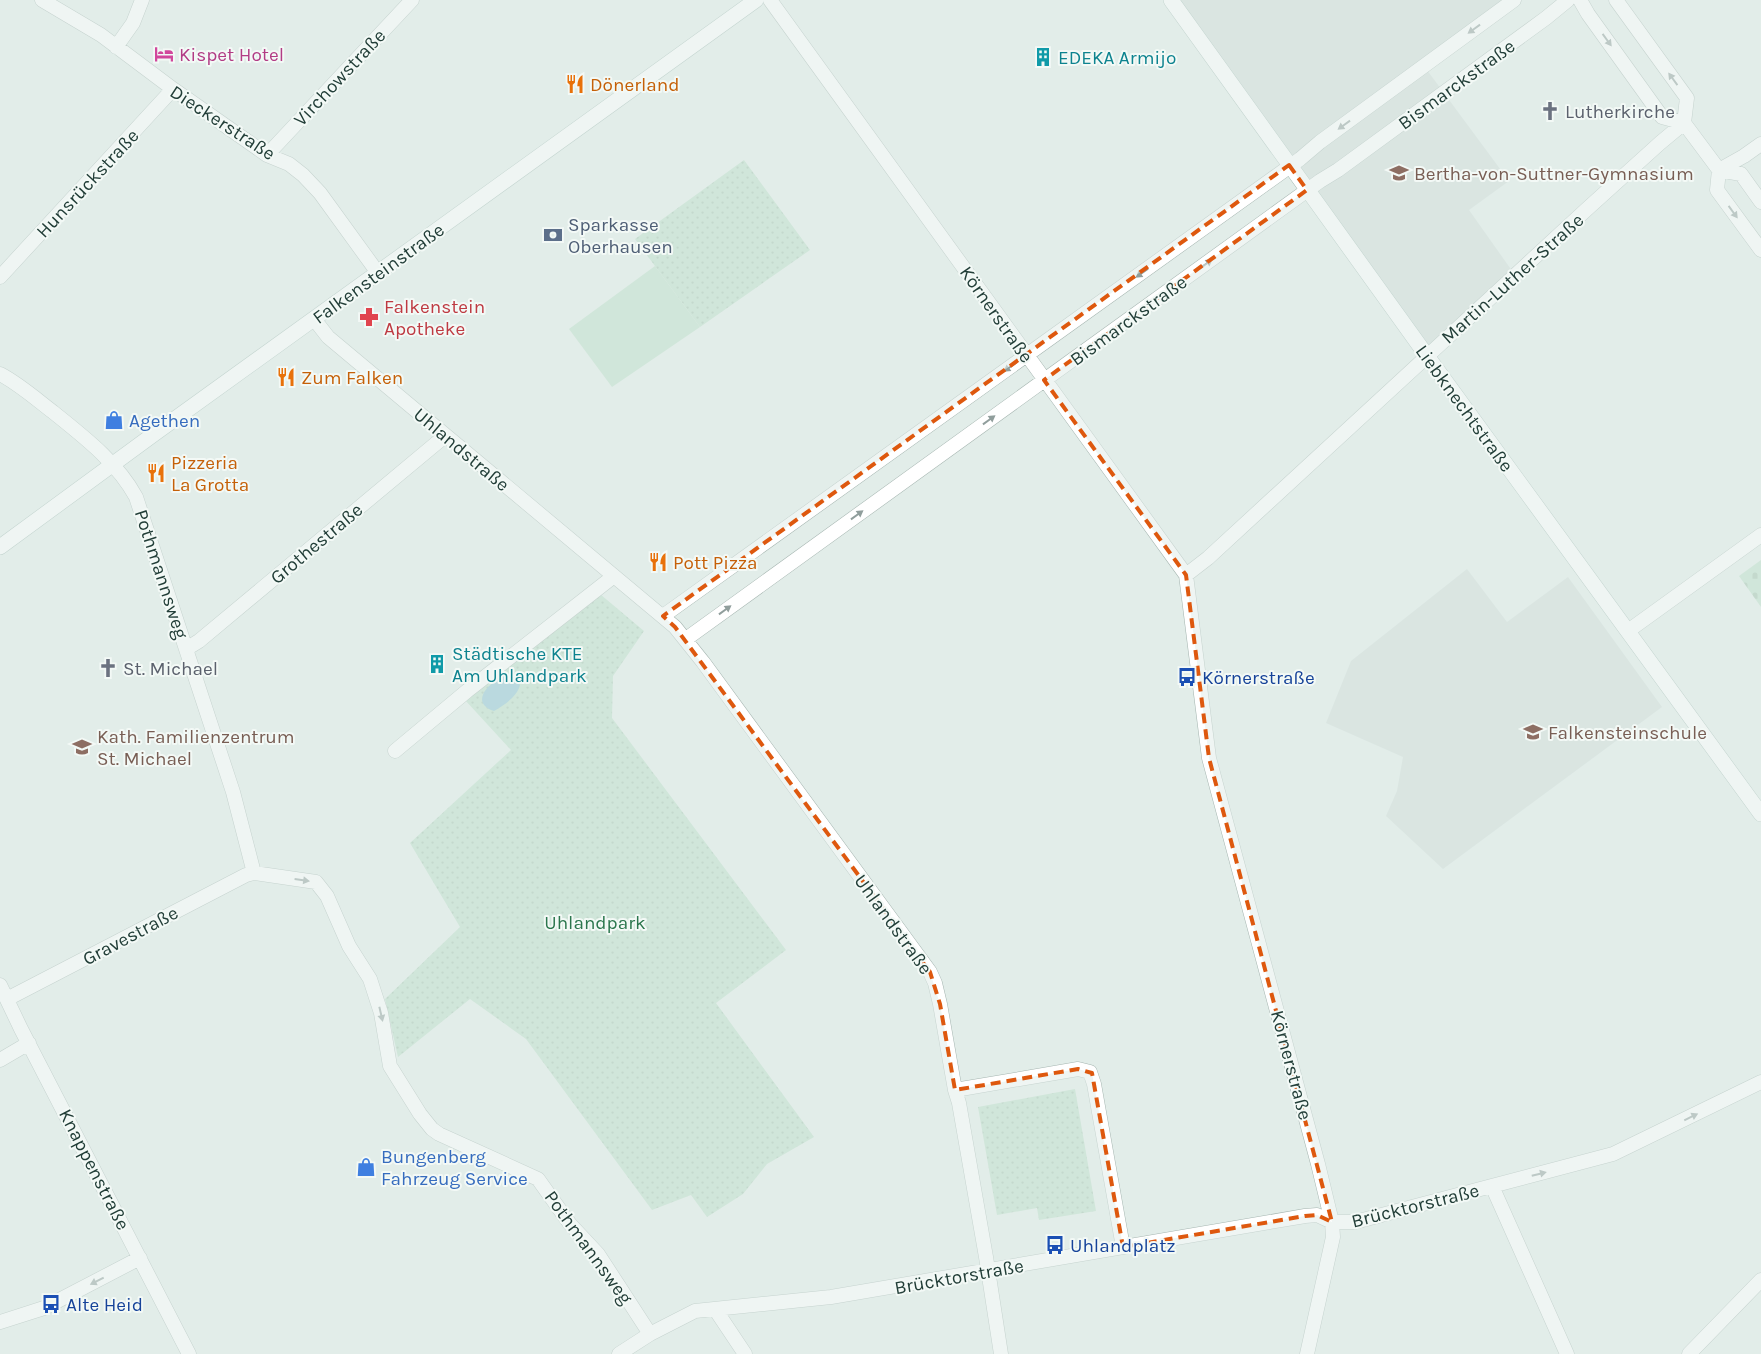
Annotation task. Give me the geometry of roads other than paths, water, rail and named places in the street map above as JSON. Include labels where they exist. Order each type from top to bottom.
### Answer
[{"type":"street","name":"Dieckerstraße","points":[[42,0],[101,35],[173,89],[267,155],[289,164],[311,182],[378,273]]},
{"type":"street","points":[[116,47],[133,23],[142,0]]},
{"type":"street","name":"Virchowstraße","points":[[267,155],[412,0]]},
{"type":"street","name":"Falkensteinstraße","points":[[0,547],[756,0]]},
{"type":"street","name":"Körnerstraße","points":[[770,0],[1186,575],[1209,758],[1332,1222],[1333,1237],[1307,1354]]},
{"type":"street","name":"Liebknechtstraße","points":[[1171,0],[1427,356],[1761,814]]},
{"type":"street","name":"Bismarckstraße","points":[[663,616],[1304,156],[1320,142],[1514,0]]},
{"type":"street","name":"Bismarckstraße","points":[[686,639],[1338,170],[1568,0]]},
{"type":"street","points":[[1580,0],[1662,117],[1684,123],[1720,170],[1741,174],[1761,202]]},
{"type":"street","points":[[1616,0],[1687,98],[1684,123]]},
{"type":"street","name":"Hunsrückstraße","points":[[0,277],[173,89]]},
{"type":"street","name":"Martin-Luther-Straße","points":[[1186,575],[1208,558],[1684,123]]},
{"type":"street","points":[[1720,170],[1761,144]]},
{"type":"street","points":[[1720,170],[1717,190],[1761,250]]},
{"type":"street","name":"Uhlandstraße","points":[[314,319],[328,337],[663,616],[686,639],[930,972],[940,1004],[959,1103],[1001,1354]]},
{"type":"street","name":"Pothmannsweg","points":[[0,374],[32,396],[90,442],[130,485],[136,497],[233,792],[254,872],[308,880],[319,884],[327,896],[349,946],[370,979],[381,1013],[390,1066],[420,1114],[432,1129],[439,1134],[538,1179],[570,1224],[598,1254],[650,1334]]},
{"type":"street","name":"Grothestraße","points":[[186,649],[206,635],[445,436]]},
{"type":"street","points":[[1628,631],[1761,535]]},
{"type":"street","points":[[395,751],[467,691],[614,576]]},
{"type":"street","name":"Gravestraße","points":[[7,999],[235,880],[254,872]]},
{"type":"street","name":"Knappenstraße","points":[[0,985],[189,1354]]},
{"type":"street","points":[[0,1060],[29,1043]]},
{"type":"street","points":[[955,1090],[1078,1069],[1090,1072],[1094,1084],[1123,1247]]},
{"type":"street","name":"Brücktorstraße","points":[[619,1354],[688,1313],[715,1308],[831,1297],[1305,1216],[1317,1215],[1332,1222],[1356,1222],[1619,1152],[1761,1082]]},
{"type":"street","points":[[1492,1186],[1567,1354]]},
{"type":"street","points":[[0,1322],[44,1308],[140,1258]]},
{"type":"street","points":[[1689,1354],[1761,1280]]},
{"type":"street","points":[[715,1308],[745,1354]]},
{"type":"water","points":[[508,675],[516,679],[520,685],[516,693],[494,711],[486,707],[482,697],[485,691],[495,681]]},
{"type":"place","name":"Kispet Hotel","points":[[164,54]]},
{"type":"place","name":"EDEKA Armijo","points":[[1043,57]]},
{"type":"place","name":"Dönerland","points":[[575,84]]},
{"type":"place","name":"Lutherkirche","points":[[1550,111]]},
{"type":"place","name":"Bertha-von-Suttner-Gymnasium","points":[[1399,173]]},
{"type":"place","name":"Sparkasse Oberhausen","points":[[553,235]]},
{"type":"place","name":"Falkenstein Apotheke","points":[[369,317]]},
{"type":"place","name":"Zum Falken","points":[[286,377]]},
{"type":"place","name":"Agethen","points":[[114,420]]},
{"type":"place","name":"Pizzeria La Grotta","points":[[156,473]]},
{"type":"place","name":"Pott Pizza","points":[[658,562]]},
{"type":"place","name":"Städtische KTE Am Uhlandpark","points":[[437,664]]},
{"type":"place","name":"St. Michael","points":[[108,668]]},
{"type":"place","name":"Körnerstraße","points":[[1187,677]]},
{"type":"place","name":"Falkensteinschule","points":[[1533,732]]},
{"type":"place","name":"Kath. Familienzentrum St. Michael","points":[[82,747]]},
{"type":"place","name":"Bungenberg Fahrzeug Service","points":[[366,1167]]},
{"type":"place","name":"Uhlandplatz","points":[[1055,1245]]},
{"type":"place","name":"Alte Heid","points":[[51,1304]]},
{"type":"park label","name":"Uhlandpark","points":[[595,922]]}]
